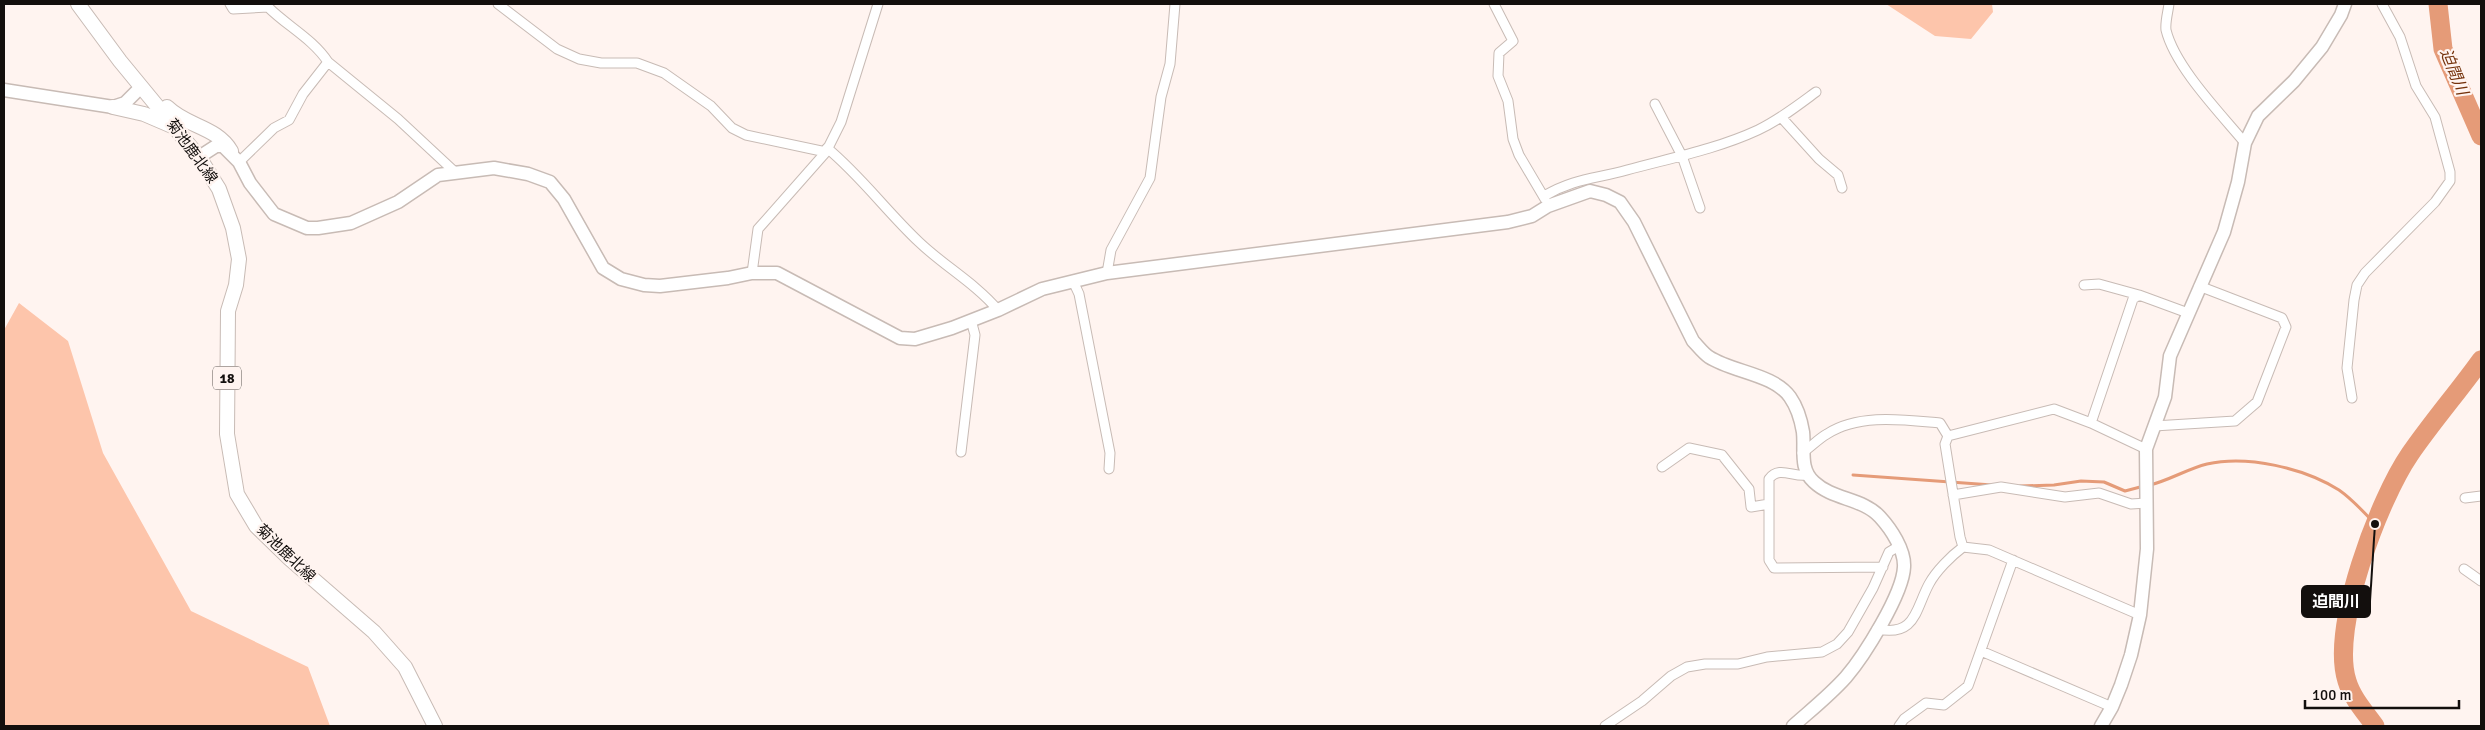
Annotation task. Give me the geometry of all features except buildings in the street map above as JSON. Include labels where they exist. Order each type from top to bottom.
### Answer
[{"type":"main road","name":"菊池鹿北線","points":[[78,4],[137,82],[200,157],[219,189],[233,228],[239,259],[236,285],[228,311],[226,434],[237,494],[256,526],[290,559],[374,632],[405,667],[435,726]]},
{"type":"main road","points":[[137,82],[175,115],[217,134],[235,156]]},
{"type":"main road","points":[[113,107],[144,114],[177,129]]},
{"type":"street","points":[[230,4],[233,9],[268,7],[287,25],[298,31],[323,54],[328,62],[398,119],[456,172]]},
{"type":"street","points":[[498,4],[557,49],[579,59],[602,63],[637,63],[664,72],[711,106],[732,128],[746,135],[827,150],[854,172],[919,242],[986,297],[998,310]]},
{"type":"street","points":[[752,273],[758,229],[827,150],[841,122],[878,4]]},
{"type":"street","points":[[1107,273],[1111,250],[1150,178],[1162,97],[1170,64],[1175,4]]},
{"type":"street","points":[[1494,4],[1513,41],[1499,53],[1498,76],[1508,101],[1513,140],[1519,155],[1546,201]]},
{"type":"street","points":[[2169,4],[2166,28],[2171,44],[2197,84],[2245,143]]},
{"type":"street","points":[[2101,726],[2112,707],[2131,655],[2140,615],[2147,549],[2146,449],[2165,397],[2170,356],[2224,232],[2238,182],[2245,143],[2258,116],[2294,81],[2322,47],[2341,15],[2345,4]]},
{"type":"street","points":[[2352,398],[2347,368],[2357,284],[2365,273],[2435,202],[2450,181],[2450,172],[2436,117],[2416,86],[2400,37],[2382,4]]},
{"type":"street","points":[[235,156],[288,120],[303,94],[328,62]]},
{"type":"street","points":[[4,90],[56,100],[113,107],[125,103],[137,82]]},
{"type":"street","points":[[200,157],[216,146],[222,146],[235,156],[250,183],[274,214],[307,228],[351,223],[398,202],[438,176],[494,168],[528,174],[550,182],[564,199],[603,268],[621,279],[644,285],[660,286],[728,278],[752,273],[777,273],[900,338],[915,339],[952,328],[998,310],[1042,289],[1107,273],[1508,222],[1532,216],[1546,201],[1581,179],[1618,173],[1682,156],[1758,130],[1781,117],[1816,92]]},
{"type":"street","points":[[1655,104],[1682,156],[1700,208]]},
{"type":"street","points":[[1781,117],[1819,159],[1838,175],[1842,188]]},
{"type":"street","points":[[1546,201],[1590,191],[1606,195],[1620,202],[1634,222],[1692,341],[1708,357],[1777,384],[1789,396],[1798,412],[1803,432],[1802,453],[1807,475],[1814,483],[1835,495],[1860,502],[1879,515],[1899,546],[1905,566],[1900,587],[1877,629],[1847,675],[1793,726]]},
{"type":"street","points":[[1073,281],[1079,294],[1110,453],[1109,469]]},
{"type":"street","points":[[2084,285],[2099,284],[2139,295],[2188,313]]},
{"type":"street","points":[[2154,426],[2235,421],[2257,402],[2286,327],[2282,318],[2199,286]]},
{"type":"street","points":[[2091,423],[2132,299],[2139,295]]},
{"type":"street","points":[[961,452],[974,335],[970,320]]},
{"type":"street","points":[[1948,436],[2054,410],[2091,423],[2146,449]]},
{"type":"street","points":[[1802,453],[1834,430],[1874,420],[1940,423],[1948,436]]},
{"type":"street","points":[[1948,436],[1945,444],[1963,547]]},
{"type":"street","points":[[1662,467],[1689,448],[1722,455],[1749,489],[1751,506],[1769,504]]},
{"type":"street","points":[[1807,475],[1799,477],[1782,471],[1771,475],[1769,479],[1769,560],[1774,568],[1883,567]]},
{"type":"street","points":[[1953,495],[2001,487],[2066,497],[2099,492],[2130,504],[2148,504]]},
{"type":"street","points":[[2465,498],[2481,496]]},
{"type":"street","points":[[1605,726],[1642,702],[1671,676],[1687,667],[1705,664],[1738,664],[1767,657],[1822,652],[1837,644],[1852,624],[1873,588],[1889,552],[1899,546]]},
{"type":"street","points":[[1963,547],[1989,550],[2140,615]]},
{"type":"street","points":[[1877,629],[1899,630],[1911,623],[1929,583],[1963,547]]},
{"type":"street","points":[[1899,726],[1904,719],[1926,703],[1944,705],[1968,686],[2013,560]]},
{"type":"street","points":[[2464,569],[2481,581]]},
{"type":"street","points":[[1981,651],[2112,707]]},
{"type":"shaded area","points":[[1886,4],[1992,4],[1993,12],[1971,39],[1935,36]]},
{"type":"shaded area","points":[[19,303],[68,341],[103,453],[191,611],[308,667],[330,726],[4,726],[4,330]]},
{"type":"waterway","name":"迫間川","points":[[2438,4],[2443,49],[2481,136]]},
{"type":"waterway","name":"迫間川","points":[[2375,726],[2359,705],[2349,687],[2344,658],[2345,630],[2360,564],[2398,474],[2418,442],[2481,360]]},
{"type":"waterway","points":[[2150,485],[2207,464],[2240,461],[2258,462],[2293,470],[2325,482],[2339,490],[2375,524]]},
{"type":"waterway","points":[[1853,475],[1992,485]]},
{"type":"waterway","points":[[2020,486],[2054,485],[2081,481],[2104,482],[2125,491],[2144,486]]},
{"type":"place","name":"迫間川","points":[[2375,524]]}]
